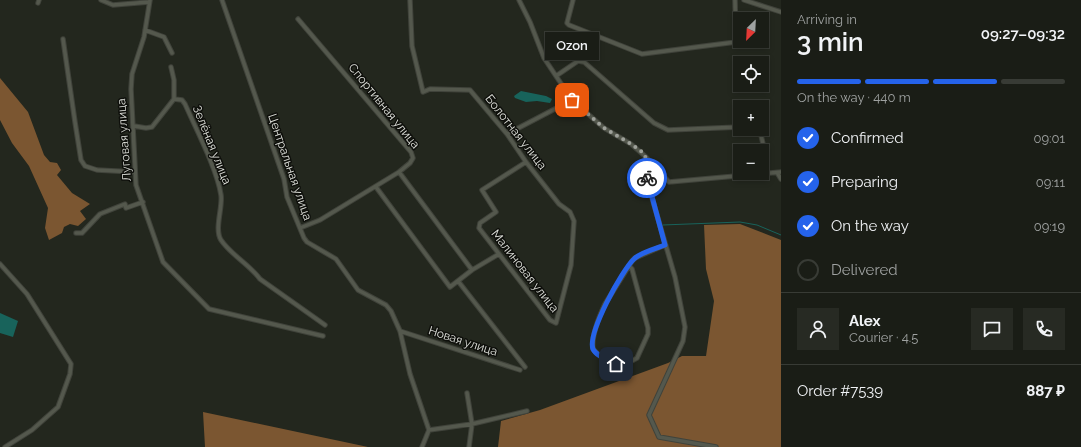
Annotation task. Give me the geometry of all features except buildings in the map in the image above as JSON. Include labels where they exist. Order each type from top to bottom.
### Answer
[{"type":"street","points":[[101,0],[107,4],[120,6],[150,1]]},
{"type":"street","name":"Центральная улица","points":[[222,0],[284,179],[287,197],[307,242],[336,259],[358,290],[386,305],[396,320],[400,332]]},
{"type":"street","name":"Болотная улица","points":[[410,0],[412,46],[423,92],[430,89],[470,90],[507,134],[526,162],[559,204],[570,212],[574,221]]},
{"type":"street","points":[[519,0],[530,22],[544,58],[572,100],[604,128],[631,144],[669,182],[733,176]]},
{"type":"street","points":[[573,0],[567,23],[569,25],[642,54],[736,42],[735,0]]},
{"type":"street","points":[[744,0],[781,12]]},
{"type":"street","name":"Луговая улица","points":[[150,1],[138,62],[132,74],[130,89],[134,126],[136,185],[163,262],[209,309],[323,336]]},
{"type":"street","name":"Спортивная улица","points":[[298,19],[413,156],[412,160],[399,172],[320,220],[300,228]]},
{"type":"street","points":[[145,30],[164,37],[172,54]]},
{"type":"street","points":[[63,39],[81,160],[84,166],[97,170],[135,172]]},
{"type":"street","points":[[556,76],[578,61],[584,62],[654,123],[668,130],[733,127]]},
{"type":"street","points":[[134,126],[146,128],[152,127],[174,99],[174,80],[171,67]]},
{"type":"street","name":"Зелёная улица","points":[[174,99],[182,100],[185,104],[219,187],[221,196],[219,217],[222,241],[255,272],[260,280],[325,325]]},
{"type":"street","points":[[507,134],[572,100]]},
{"type":"street","points":[[646,158],[650,190],[675,277],[685,327],[683,341],[649,415],[658,437],[716,447]]},
{"type":"street","name":"Малиновая улица","points":[[526,162],[482,190],[496,212],[480,223],[479,228],[550,320],[556,323],[571,265],[574,221]]},
{"type":"street","points":[[399,172],[472,270]]},
{"type":"street","points":[[779,173],[781,179]]},
{"type":"street","points":[[376,186],[450,287],[472,270],[499,254]]},
{"type":"street","points":[[76,233],[82,233],[100,214],[125,204],[126,208],[143,202]]},
{"type":"street","points":[[629,266],[632,269],[648,328],[648,334],[638,358],[623,365],[616,364],[597,354],[592,344],[603,308],[629,266],[638,255],[665,245]]},
{"type":"street","points":[[0,264],[27,294],[72,364],[58,407],[32,430],[5,447]]},
{"type":"street","points":[[458,280],[525,366]]},
{"type":"street","points":[[400,332],[410,374],[430,430],[422,447]]},
{"type":"street","name":"Новая улица","points":[[400,332],[520,370]]},
{"type":"street","points":[[467,393],[472,424],[469,447]]},
{"type":"street","points":[[430,430],[472,424],[527,411]]},
{"type":"shaded area","points":[[0,78],[28,112],[44,155],[50,162],[57,163],[61,170],[57,175],[72,193],[90,204],[80,211],[86,219],[78,226],[70,224],[64,227],[62,233],[49,240],[45,228],[48,208],[29,166],[12,143],[0,120]]},
{"type":"shaded area","points":[[740,224],[781,240],[781,447],[498,447],[501,421],[540,410],[668,363],[682,356],[706,356],[714,301],[706,269],[704,225]]},
{"type":"shaded area","points":[[203,412],[368,447],[205,447]]},
{"type":"water","points":[[521,91],[546,96],[552,99],[550,103],[537,101],[526,102],[515,98],[514,96]]},
{"type":"water","points":[[0,313],[18,321],[13,337],[0,333]]},
{"type":"waterway","points":[[663,225],[740,222],[757,225],[781,235]]},
{"type":"way so far","points":[[572,100],[604,128],[641,151],[646,158],[647,178]]},
{"type":"place","name":"Ozon","points":[[572,100]]},
{"type":"route","points":[[616,364],[597,354],[593,349],[592,344],[602,311],[632,261],[638,255],[665,245],[647,178]]}]
